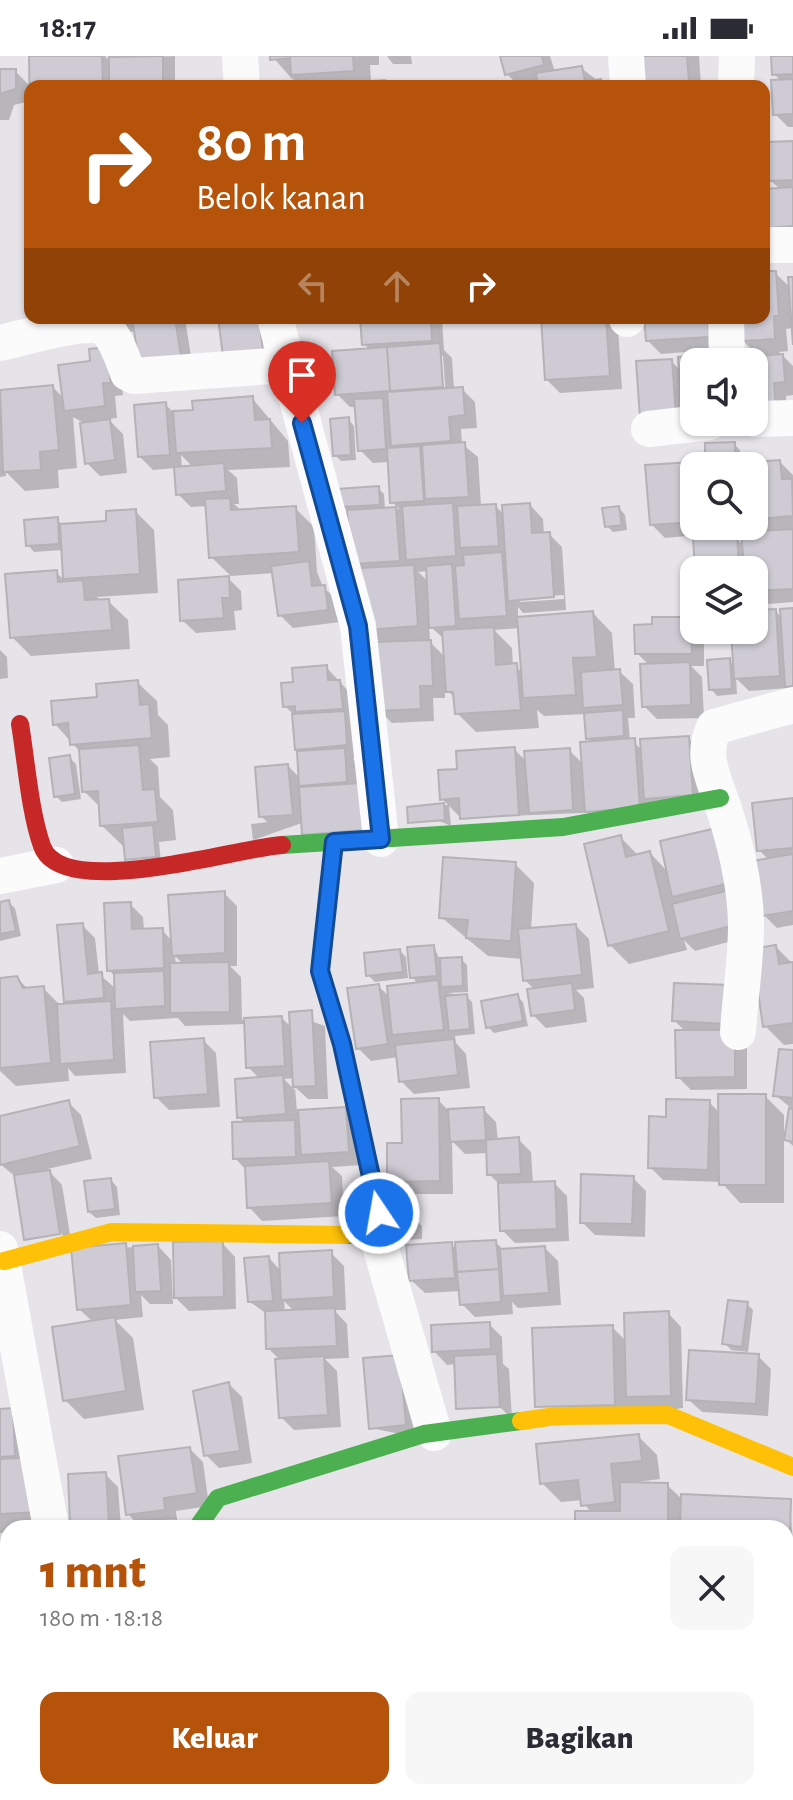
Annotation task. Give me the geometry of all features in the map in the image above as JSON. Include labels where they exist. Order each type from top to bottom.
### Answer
[{"type":"street","points":[[240,56],[242,80]]},
{"type":"street","points":[[626,56],[628,80]]},
{"type":"street","points":[[736,80],[737,56]]},
{"type":"street","points":[[770,245],[793,245]]},
{"type":"street","points":[[0,343],[89,324],[105,329],[119,348],[128,373],[134,376],[285,365]]},
{"type":"street","points":[[276,324],[358,626],[381,839]]},
{"type":"street","points":[[726,324],[727,348]]},
{"type":"street","points":[[768,419],[793,418]]},
{"type":"street","points":[[649,429],[680,425]]},
{"type":"street","points":[[738,1032],[745,914],[720,798],[710,778],[707,757],[714,727],[793,705]]},
{"type":"street","points":[[20,724],[42,848],[56,865]]},
{"type":"street","points":[[0,876],[56,865],[77,872],[110,873],[262,846],[563,827],[720,798]]},
{"type":"street","points":[[334,842],[320,971],[342,1044],[379,1213],[375,1228],[434,1433]]},
{"type":"street","points":[[50,1520],[2,1255],[112,1232],[362,1235],[375,1228]]},
{"type":"street","points":[[201,1520],[218,1498],[325,1463],[434,1433],[556,1416],[668,1415],[793,1467]]},
{"type":"building","points":[[29,56],[102,56],[103,80],[29,80]]},
{"type":"building","points":[[163,56],[163,80],[109,80],[109,57]]},
{"type":"building","points":[[270,56],[353,56],[354,71],[291,75],[290,58],[270,60]]},
{"type":"building","points":[[500,56],[542,56],[544,65],[505,75]]},
{"type":"building","points":[[638,56],[687,56],[689,80],[640,80]]},
{"type":"building","points":[[771,56],[793,56],[793,74],[772,75]]},
{"type":"building","points":[[582,66],[585,80],[537,80],[536,73]]},
{"type":"building","points":[[0,69],[16,69],[16,89],[2,93],[0,98]]},
{"type":"building","points":[[793,79],[793,114],[773,115],[771,80]]},
{"type":"building","points":[[793,141],[793,180],[770,181],[770,142]]},
{"type":"building","points":[[793,187],[793,226],[770,228],[770,189]]},
{"type":"building","points":[[770,271],[776,271],[779,316],[774,316],[775,339],[741,341],[740,324],[770,324]]},
{"type":"building","points":[[788,277],[793,277],[793,345]]},
{"type":"building","points":[[133,324],[176,324],[182,363],[140,369]]},
{"type":"building","points":[[219,324],[260,324],[263,351],[223,356]]},
{"type":"building","points":[[360,324],[431,324],[432,341],[362,345]]},
{"type":"building","points":[[541,324],[606,324],[610,376],[545,380]]},
{"type":"building","points":[[645,324],[708,324],[709,337],[646,341]]},
{"type":"building","points":[[440,343],[443,387],[390,391],[387,347]]},
{"type":"building","points":[[106,347],[111,383],[103,383],[105,406],[64,411],[58,365],[90,361],[89,349]]},
{"type":"building","points":[[387,347],[390,391],[335,395],[332,351]]},
{"type":"building","points":[[783,354],[785,382],[774,383],[776,410],[768,410],[768,355]]},
{"type":"building","points":[[672,359],[676,416],[640,418],[636,361]]},
{"type":"building","points":[[53,385],[59,450],[40,452],[41,470],[3,472],[0,390]]},
{"type":"building","points":[[463,387],[465,415],[449,417],[451,441],[391,446],[387,392]]},
{"type":"building","points":[[253,396],[255,420],[270,419],[272,448],[176,453],[173,411],[193,410],[192,401]]},
{"type":"building","points":[[383,398],[386,449],[358,451],[354,399]]},
{"type":"building","points":[[166,402],[170,455],[138,457],[134,405]]},
{"type":"building","points":[[349,417],[351,455],[333,456],[330,419]]},
{"type":"building","points":[[110,419],[115,460],[85,464],[80,423]]},
{"type":"building","points":[[465,442],[469,497],[425,499],[422,445]]},
{"type":"building","points":[[735,442],[735,452],[705,452],[705,443]]},
{"type":"building","points":[[420,446],[424,501],[390,503],[387,448]]},
{"type":"building","points":[[780,460],[782,479],[792,479],[793,516],[768,518],[768,461]]},
{"type":"building","points":[[224,463],[226,491],[176,495],[174,467]]},
{"type":"building","points":[[680,463],[680,523],[650,525],[645,465]]},
{"type":"building","points":[[379,486],[380,505],[339,507],[337,489]]},
{"type":"building","points":[[230,498],[231,510],[296,506],[299,552],[209,558],[205,499]]},
{"type":"building","points":[[453,503],[456,556],[406,560],[402,506]]},
{"type":"building","points":[[530,503],[532,533],[550,532],[554,597],[508,601],[502,505]]},
{"type":"building","points":[[496,504],[499,546],[460,548],[457,506]]},
{"type":"building","points":[[619,506],[622,525],[605,527],[602,508]]},
{"type":"building","points":[[396,507],[400,561],[351,564],[347,510]]},
{"type":"building","points":[[136,509],[140,574],[63,579],[60,524],[106,521],[106,511]]},
{"type":"building","points":[[58,517],[59,544],[26,546],[24,520]]},
{"type":"building","points":[[793,529],[793,589],[768,590],[768,556],[743,556],[742,540],[768,540],[768,530]]},
{"type":"building","points":[[693,540],[737,540],[738,556],[694,556]]},
{"type":"building","points":[[502,552],[507,616],[459,619],[455,566],[464,565],[463,555]]},
{"type":"building","points":[[309,561],[312,586],[325,585],[328,610],[278,616],[271,566]]},
{"type":"building","points":[[452,564],[456,626],[429,628],[426,566]]},
{"type":"building","points":[[414,565],[418,626],[365,630],[361,568]]},
{"type":"building","points":[[57,570],[58,582],[83,580],[85,600],[109,599],[112,630],[10,638],[5,574]]},
{"type":"building","points":[[229,576],[230,598],[222,598],[224,618],[180,621],[178,580]]},
{"type":"building","points":[[793,608],[793,686],[785,687],[780,609]]},
{"type":"building","points":[[768,609],[776,609],[780,676],[734,679],[732,644],[768,644]]},
{"type":"building","points":[[593,611],[597,657],[573,658],[576,695],[523,698],[517,617]]},
{"type":"building","points":[[652,617],[680,617],[680,644],[692,644],[692,654],[635,654],[634,625],[652,624]]},
{"type":"building","points":[[494,627],[496,665],[517,663],[521,710],[455,714],[453,692],[446,692],[442,630]]},
{"type":"building","points":[[431,640],[433,686],[420,686],[421,709],[377,711],[373,642]]},
{"type":"building","points":[[730,658],[732,689],[709,690],[707,660]]},
{"type":"building","points":[[690,662],[691,705],[642,707],[640,664]]},
{"type":"building","points":[[327,665],[328,680],[340,680],[343,709],[295,712],[295,706],[283,707],[281,683],[293,682],[292,668]]},
{"type":"building","points":[[620,669],[623,705],[583,708],[581,672]]},
{"type":"building","points":[[138,680],[140,705],[149,704],[152,738],[70,745],[68,723],[53,725],[51,701],[97,697],[96,684]]},
{"type":"building","points":[[623,710],[624,736],[586,739],[584,713]]},
{"type":"building","points":[[345,711],[347,745],[295,750],[292,714]]},
{"type":"building","points":[[689,736],[693,795],[644,799],[640,739]]},
{"type":"building","points":[[635,738],[640,808],[585,812],[580,742]]},
{"type":"building","points":[[139,745],[143,790],[155,789],[158,822],[100,826],[98,791],[82,792],[79,749]]},
{"type":"building","points":[[515,747],[519,815],[460,819],[459,798],[440,800],[438,770],[457,769],[456,751]]},
{"type":"building","points":[[345,748],[347,782],[299,786],[297,751]]},
{"type":"building","points":[[570,748],[573,810],[529,813],[524,751]]},
{"type":"building","points":[[70,755],[75,794],[54,797],[49,758]]},
{"type":"building","points":[[288,764],[293,815],[259,817],[255,767]]},
{"type":"building","points":[[360,783],[364,830],[302,835],[299,787]]},
{"type":"building","points":[[793,798],[793,848],[757,851],[752,803]]},
{"type":"building","points":[[444,803],[445,820],[408,823],[407,807]]},
{"type":"building","points":[[153,825],[156,857],[125,860],[122,828]]},
{"type":"building","points":[[721,827],[734,882],[672,897],[660,841]]},
{"type":"building","points":[[621,835],[626,857],[650,851],[669,931],[608,946],[584,844]]},
{"type":"building","points":[[793,854],[793,911],[762,916],[752,861]]},
{"type":"building","points":[[443,857],[516,862],[511,941],[466,938],[468,920],[439,918]]},
{"type":"building","points":[[730,890],[739,924],[680,939],[672,904]]},
{"type":"building","points":[[225,891],[225,953],[172,956],[168,895]]},
{"type":"building","points":[[9,900],[16,931],[0,934],[0,902]]},
{"type":"building","points":[[131,902],[132,929],[163,928],[164,968],[107,971],[104,903]]},
{"type":"building","points":[[83,923],[88,974],[102,972],[104,998],[64,1002],[57,925]]},
{"type":"building","points":[[576,924],[582,975],[523,981],[518,929]]},
{"type":"building","points":[[434,945],[437,976],[410,978],[407,947]]},
{"type":"building","points":[[776,945],[779,964],[793,962],[793,1023],[763,1027],[752,949]]},
{"type":"building","points":[[400,949],[403,972],[366,976],[364,953]]},
{"type":"building","points":[[462,957],[463,986],[441,987],[440,958]]},
{"type":"building","points":[[229,962],[230,1012],[170,1013],[170,963]]},
{"type":"building","points":[[164,971],[165,1006],[115,1009],[114,973]]},
{"type":"building","points":[[17,976],[23,988],[44,986],[51,1063],[0,1068],[0,978]]},
{"type":"building","points":[[438,980],[444,1030],[392,1035],[387,986]]},
{"type":"building","points":[[572,983],[575,1010],[531,1016],[527,989]]},
{"type":"building","points":[[674,983],[731,985],[729,1024],[672,1021]]},
{"type":"building","points":[[379,984],[388,1044],[356,1049],[347,988]]},
{"type":"building","points":[[467,994],[470,1029],[449,1031],[445,996]]},
{"type":"building","points":[[518,994],[523,1021],[486,1028],[481,1001]]},
{"type":"building","points":[[111,1001],[114,1060],[60,1064],[57,1004]]},
{"type":"building","points":[[312,1010],[316,1086],[293,1087],[289,1012]]},
{"type":"building","points":[[282,1016],[285,1066],[246,1068],[244,1018]]},
{"type":"building","points":[[675,1030],[735,1030],[735,1077],[676,1078]]},
{"type":"building","points":[[204,1038],[208,1094],[154,1098],[150,1042]]},
{"type":"building","points":[[454,1039],[458,1075],[399,1082],[395,1045]]},
{"type":"building","points":[[779,1049],[793,1050],[793,1098],[773,1096]]},
{"type":"building","points":[[283,1075],[286,1114],[237,1118],[235,1079]]},
{"type":"building","points":[[718,1094],[766,1094],[766,1185],[719,1185]]},
{"type":"building","points":[[439,1098],[440,1181],[387,1182],[387,1143],[402,1143],[401,1099]]},
{"type":"building","points":[[666,1099],[710,1100],[708,1170],[648,1168],[649,1116],[666,1117]]},
{"type":"building","points":[[69,1100],[80,1146],[0,1165],[0,1116]]},
{"type":"building","points":[[346,1107],[349,1152],[301,1155],[298,1110]]},
{"type":"building","points":[[484,1107],[486,1140],[450,1142],[448,1109]]},
{"type":"building","points":[[789,1108],[793,1109],[793,1142],[784,1140]]},
{"type":"building","points":[[295,1120],[296,1157],[233,1159],[232,1122]]},
{"type":"building","points":[[519,1137],[521,1174],[487,1175],[486,1140]]},
{"type":"building","points":[[329,1161],[332,1203],[247,1208],[245,1166]]},
{"type":"building","points":[[50,1170],[60,1234],[24,1240],[14,1175]]},
{"type":"building","points":[[581,1174],[634,1176],[632,1224],[580,1223]]},
{"type":"building","points":[[111,1178],[115,1209],[88,1212],[84,1181]]},
{"type":"building","points":[[555,1181],[557,1229],[500,1231],[498,1183]]},
{"type":"building","points":[[416,1218],[417,1234],[393,1235],[391,1219]]},
{"type":"building","points":[[496,1240],[499,1269],[457,1272],[455,1242]]},
{"type":"building","points":[[223,1241],[224,1297],[174,1298],[173,1242]]},
{"type":"building","points":[[452,1242],[455,1278],[409,1281],[406,1245]]},
{"type":"building","points":[[126,1243],[131,1305],[77,1310],[71,1248]]},
{"type":"building","points":[[158,1244],[161,1291],[135,1292],[133,1246]]},
{"type":"building","points":[[545,1246],[549,1293],[503,1296],[500,1249]]},
{"type":"building","points":[[332,1250],[334,1297],[281,1300],[279,1253]]},
{"type":"building","points":[[269,1256],[273,1301],[248,1302],[244,1258]]},
{"type":"building","points":[[499,1269],[501,1302],[460,1305],[457,1272]]},
{"type":"building","points":[[728,1300],[748,1302],[742,1347],[722,1344]]},
{"type":"building","points":[[335,1308],[337,1346],[266,1349],[265,1311]]},
{"type":"building","points":[[669,1311],[671,1396],[626,1397],[624,1313]]},
{"type":"building","points":[[115,1317],[126,1391],[63,1401],[52,1327]]},
{"type":"building","points":[[490,1322],[491,1349],[432,1352],[431,1325]]},
{"type":"building","points":[[613,1325],[615,1405],[535,1407],[532,1328]]},
{"type":"building","points":[[689,1350],[759,1354],[756,1404],[686,1400]]},
{"type":"building","points":[[497,1354],[500,1407],[456,1409],[454,1356]]},
{"type":"building","points":[[400,1355],[406,1425],[369,1429],[363,1358]]},
{"type":"building","points":[[324,1356],[328,1415],[279,1418],[275,1359]]},
{"type":"building","points":[[229,1382],[240,1451],[204,1456],[193,1391]]},
{"type":"building","points":[[13,1408],[15,1456],[0,1457],[0,1409]]},
{"type":"building","points":[[639,1434],[642,1461],[611,1464],[615,1502],[581,1506],[578,1480],[540,1484],[536,1444]]},
{"type":"building","points":[[190,1447],[197,1493],[164,1498],[165,1510],[126,1515],[118,1456]]},
{"type":"building","points":[[36,1457],[38,1512],[0,1514],[0,1459]]},
{"type":"building","points":[[106,1472],[109,1520],[70,1520],[68,1474]]},
{"type":"building","points":[[620,1482],[668,1483],[668,1520],[575,1520],[575,1511],[620,1511]]},
{"type":"building","points":[[681,1494],[791,1499],[790,1520],[680,1520]]},
{"type":"traffic: fast","points":[[282,845],[563,827],[720,798]]},
{"type":"traffic: fast","points":[[334,842],[320,971],[342,1044],[379,1213],[375,1228],[362,1235],[345,1235]]},
{"type":"traffic: fast","points":[[203,1520],[218,1498],[424,1434],[521,1421]]},
{"type":"traffic: slow","points":[[4,1261],[112,1232],[345,1235]]},
{"type":"traffic: slow","points":[[521,1421],[556,1416],[668,1415],[793,1467]]},
{"type":"traffic: jam","points":[[20,724],[38,833],[42,846],[56,862],[81,870],[114,871],[152,868],[282,845]]},
{"type":"route","points":[[302,423],[358,626],[381,839],[334,842],[320,971],[342,1044],[379,1213]]}]
